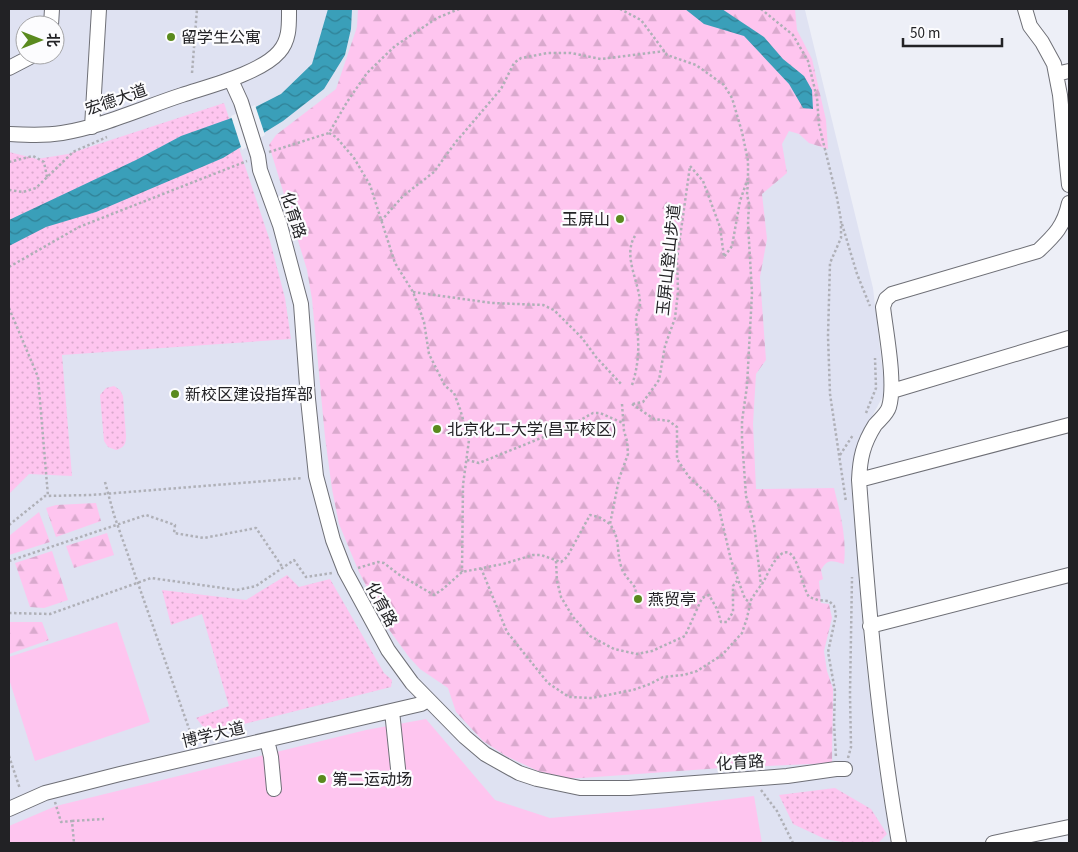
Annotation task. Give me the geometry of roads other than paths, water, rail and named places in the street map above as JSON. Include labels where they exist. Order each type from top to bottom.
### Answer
[{"type":"street","points":[[92,127],[99,9]]},
{"type":"street","name":"宏德大道","points":[[9,134],[44,135],[92,127],[182,95],[232,80],[270,60],[279,53],[286,42],[289,9]]},
{"type":"street","points":[[1025,9],[1030,26],[1042,42],[1054,64],[1062,73],[1060,95],[1069,185]]},
{"type":"street","name":"化育路","points":[[232,80],[261,154],[260,170],[280,225],[301,304],[316,476],[333,540],[345,571],[388,650],[412,682],[465,737],[485,754],[519,772],[544,781],[580,788],[601,789],[752,779],[841,769]]},
{"type":"street","points":[[899,843],[887,777],[870,626],[859,480],[860,457],[877,423],[889,409],[892,391],[883,307],[886,299],[892,294],[1038,251],[1054,236],[1066,219],[1069,203]]},
{"type":"street","points":[[892,391],[1069,338]]},
{"type":"street","points":[[859,480],[1069,425]]},
{"type":"street","points":[[870,626],[1069,575]]},
{"type":"street","name":"博学大道","points":[[9,810],[45,793],[421,704],[428,700]]},
{"type":"street","points":[[392,711],[399,778]]},
{"type":"street","points":[[268,740],[274,789]]},
{"type":"street","points":[[993,843],[1069,827]]},
{"type":"water","points":[[328,9],[352,9],[351,29],[345,55],[324,89],[283,121],[223,158],[96,212],[46,227],[9,246],[9,220],[136,160],[181,136],[240,115],[281,94],[312,64]]},
{"type":"water","points":[[685,9],[722,9],[764,37],[783,59],[804,76],[812,90],[813,109],[803,108],[789,84],[744,36],[704,24]]},
{"type":"place","name":"留学生公寓","points":[[171,37]]},
{"type":"place","name":"玉屏山","points":[[620,219]]},
{"type":"place","name":"新校区建设指挥部","points":[[175,394]]},
{"type":"place","name":"北京化工大学(昌平校区)","points":[[437,429]]},
{"type":"place","name":"燕贸亭","points":[[638,599]]},
{"type":"place","name":"第二运动场","points":[[322,779]]}]
